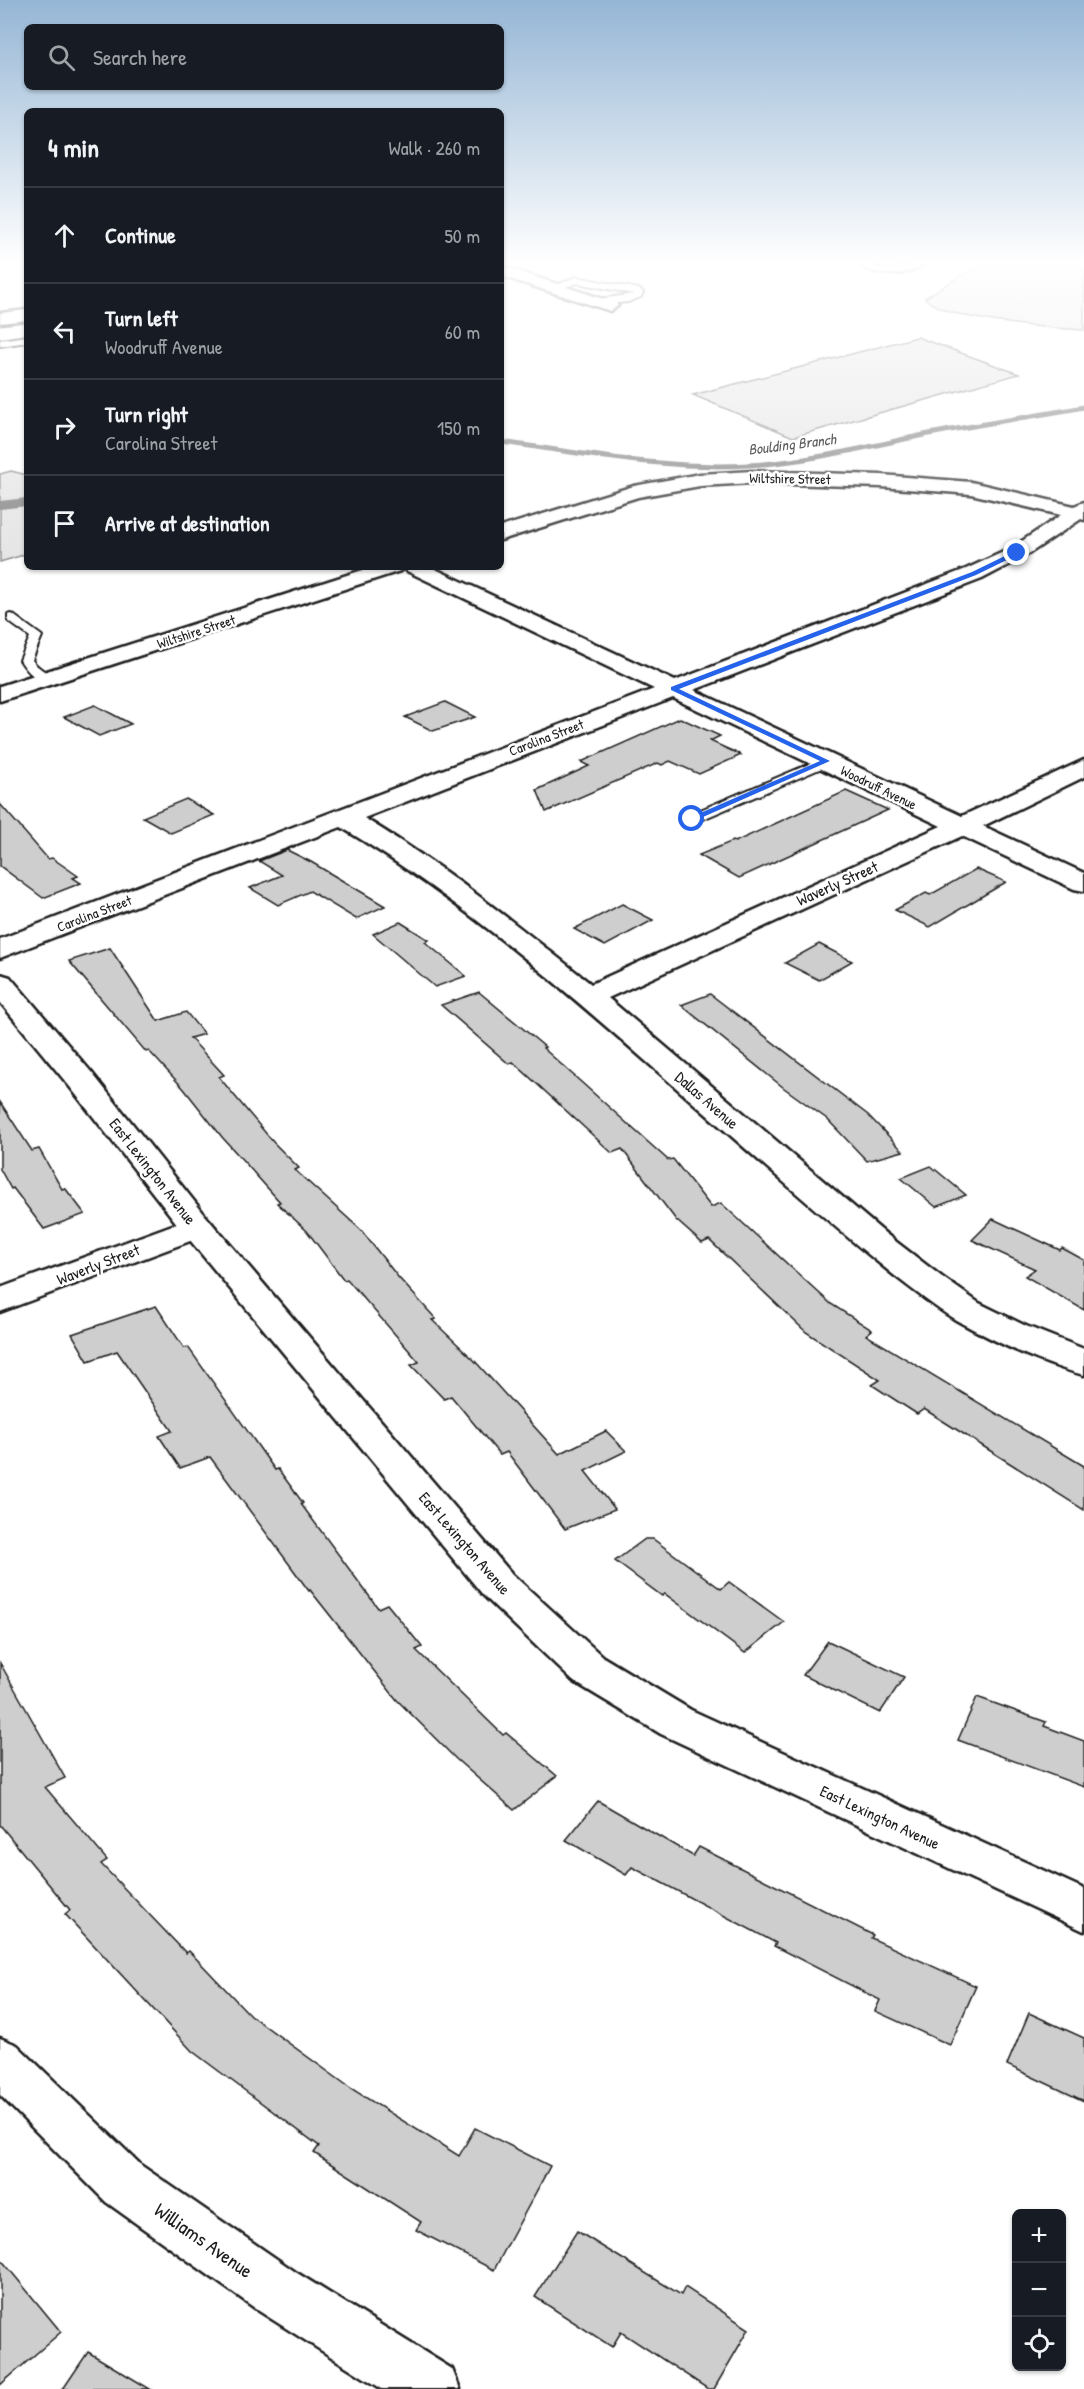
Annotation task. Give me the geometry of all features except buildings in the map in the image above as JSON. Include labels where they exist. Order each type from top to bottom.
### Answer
[{"type":"street","name":"Wiltshire Street","points":[[504,533],[634,492],[700,480],[753,477],[881,481],[971,488],[1082,512]]},
{"type":"street","name":"Carolina Street","points":[[0,949],[974,574],[1017,553],[1082,512]]},
{"type":"street","name":"Wiltshire Street","points":[[0,694],[384,570]]},
{"type":"street","name":"Woodruff Avenue","points":[[420,570],[1084,883]]},
{"type":"street","name":"Waverly Street","points":[[588,996],[962,826],[1084,767]]},
{"type":"street","name":"Dallas Avenue","points":[[342,816],[395,848],[469,900],[588,996],[874,1242],[930,1285],[967,1311],[1013,1334],[1084,1363]]},
{"type":"street","name":"East Lexington Avenue","points":[[0,983],[81,1080],[197,1227],[498,1585],[588,1669],[676,1722],[1084,1911]]},
{"type":"street","name":"Waverly Street","points":[[0,1301],[197,1227]]},
{"type":"street","name":"Williams Avenue","points":[[0,2061],[124,2184],[278,2292],[432,2389]]},
{"type":"lane","points":[[12,618],[36,636],[36,642],[27,654],[26,660],[31,668],[47,679]]},
{"type":"lane","points":[[692,819],[826,761]]},
{"type":"shaded area","points":[[784,371],[1012,371],[1019,374],[793,437],[693,395]]},
{"type":"shaded area","points":[[11,471],[24,474],[24,555],[0,562],[0,474]]},
{"type":"waterway","name":"Boulding Branch","points":[[504,442],[656,463],[749,465],[813,458],[939,432],[1084,407]]},
{"type":"waterway","name":"Boulding Branch","points":[[0,505],[24,502]]},
{"type":"route","points":[[692,819],[826,761],[674,688],[974,574],[1017,553]]}]
